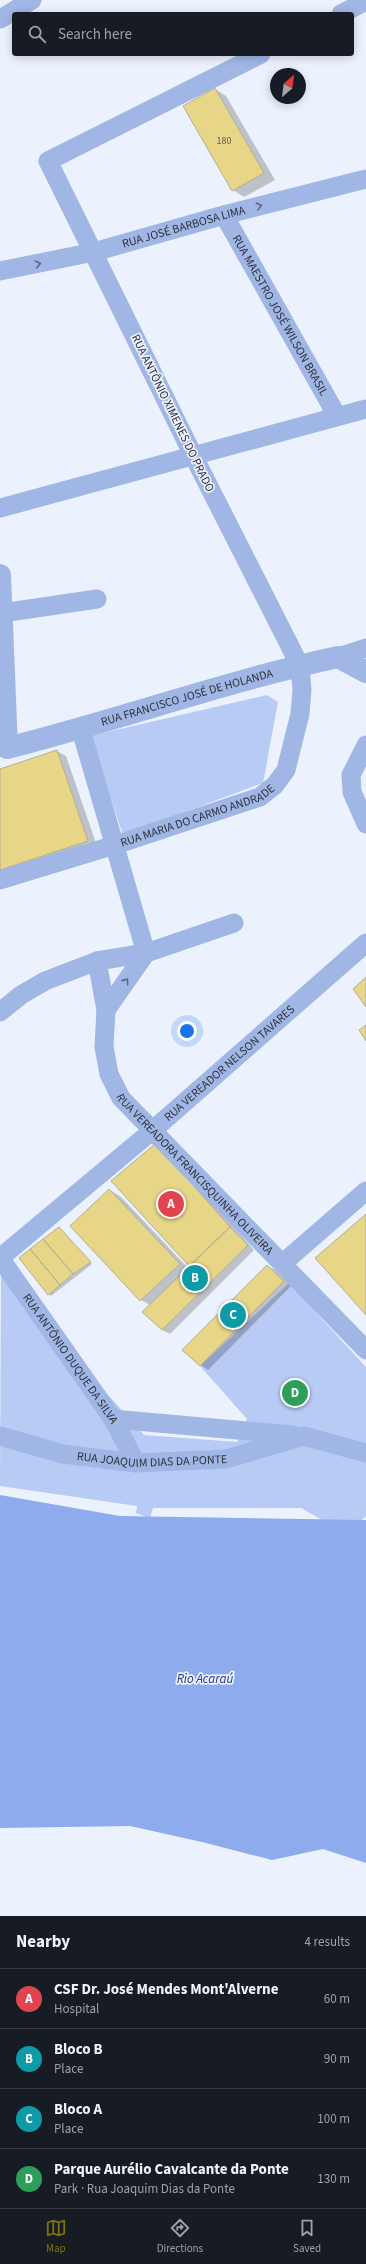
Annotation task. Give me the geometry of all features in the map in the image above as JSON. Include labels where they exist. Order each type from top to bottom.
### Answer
[{"type":"street","points":[[0,19],[32,0]]},
{"type":"street","points":[[344,12],[366,1]]},
{"type":"street","name":"RUA ANTÔNIO XIMENES DO PRADO","points":[[257,56],[48,160],[193,455],[300,666]]},
{"type":"street","name":"RUA JOSÉ BARBOSA LIMA","points":[[0,271],[94,252],[224,215],[366,179]]},
{"type":"street","name":"RUA MAESTRO JOSÉ WILSON BRASIL","points":[[224,215],[336,416]]},
{"type":"street","points":[[0,508],[366,409]]},
{"type":"street","points":[[0,575],[4,749]]},
{"type":"street","points":[[2,614],[97,599]]},
{"type":"street","name":"RUA FRANCISCO JOSÉ DE HOLANDA","points":[[4,749],[81,730],[366,648]]},
{"type":"street","points":[[338,657],[366,672]]},
{"type":"street","name":"RUA MARIA DO CARMO ANDRADE","points":[[0,880],[115,845],[260,797],[275,785],[286,770],[300,714],[302,690],[300,666]]},
{"type":"street","points":[[81,730],[146,953]]},
{"type":"street","points":[[366,745],[351,775],[352,792],[366,824]]},
{"type":"street","points":[[0,1012],[22,995],[45,981],[97,961],[146,953],[234,923]]},
{"type":"street","name":"RUA VEREADOR NELSON TAVARES","points":[[0,1258],[153,1130],[366,943]]},
{"type":"street","points":[[106,1010],[146,953]]},
{"type":"street","name":"RUA VEREADORA FRANCISQUINHA OLIVEIRA","points":[[97,961],[106,1010],[104,1047],[109,1074],[122,1098],[366,1350]]},
{"type":"street","points":[[283,1263],[366,1191]]},
{"type":"street","name":"RUA ANTÔNIO DUQUE DA SILVA","points":[[0,1258],[113,1419],[136,1463]]},
{"type":"street","points":[[113,1419],[304,1436],[366,1453]]},
{"type":"street","name":"RUA JOAQUIM DIAS DA PONTE","points":[[0,1436],[64,1454],[136,1463],[226,1459],[304,1436]]},
{"type":"shaded area","points":[[267,695],[278,702],[263,783],[123,835],[90,736]]},
{"type":"shaded area","points":[[1,1275],[144,1435],[237,1442],[247,1419],[200,1366],[289,1283],[366,1367],[366,1516],[347,1534],[301,1508],[153,1508],[150,1518],[136,1513],[137,1506],[0,1486]]},
{"type":"water","name":"Rio Acaraú","points":[[0,1495],[120,1516],[366,1520],[366,1863],[323,1849],[272,1860],[202,1842],[130,1826],[0,1828]]},
{"type":"building","points":[[215,88],[264,173],[232,191],[183,106]]},
{"type":"building","points":[[57,750],[88,841],[0,870],[0,769]]},
{"type":"building","points":[[366,977],[366,1007],[353,989]]},
{"type":"building","points":[[366,1025],[366,1041],[359,1030]]},
{"type":"building","points":[[156,1143],[230,1227],[189,1266],[111,1181]]},
{"type":"building","points":[[109,1189],[180,1264],[140,1301],[70,1226]]},
{"type":"building","points":[[366,1214],[366,1315],[315,1258]]},
{"type":"building","points":[[59,1227],[91,1262],[73,1274],[43,1239]]},
{"type":"building","points":[[230,1227],[248,1245],[162,1330],[142,1312]]},
{"type":"building","points":[[43,1239],[73,1274],[60,1285],[30,1249]]},
{"type":"building","points":[[30,1249],[60,1285],[48,1295],[19,1258]]},
{"type":"building","points":[[267,1265],[284,1281],[200,1366],[182,1350]]},
{"type":"place","name":"CSF Dr. José Mendes Mont'Alverne","points":[[171,1204]]},
{"type":"place","name":"Bloco B","points":[[195,1278]]},
{"type":"place","name":"Bloco A","points":[[233,1315]]},
{"type":"place","name":"Parque Aurélio Cavalcante da Ponte","points":[[295,1393]]}]
